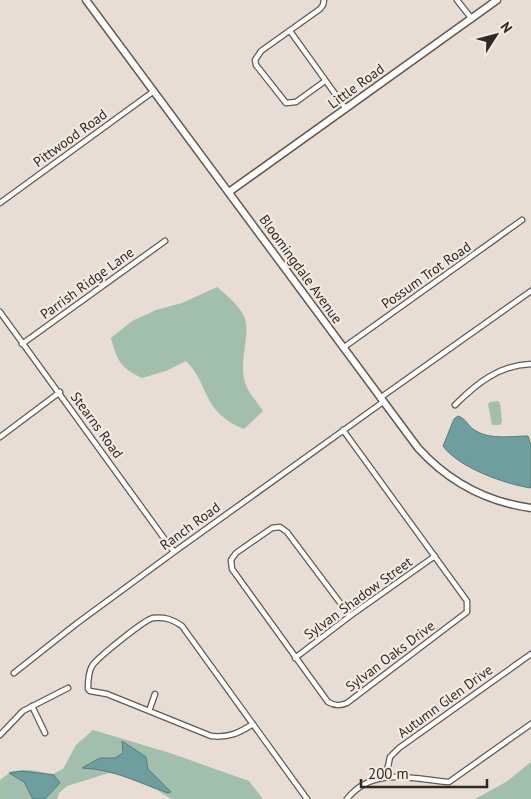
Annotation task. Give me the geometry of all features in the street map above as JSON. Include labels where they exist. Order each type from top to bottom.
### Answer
[{"type":"street","name":"Bloomingdale Avenue","points":[[86,0],[422,452],[450,476],[485,496],[513,505],[531,508]]},
{"type":"street","points":[[324,0],[320,9],[257,55],[255,60],[256,65],[286,103],[296,102],[325,81]]},
{"type":"street","points":[[457,0],[472,18]]},
{"type":"street","name":"Little Road","points":[[229,192],[497,0]]},
{"type":"street","points":[[290,31],[346,109]]},
{"type":"street","name":"Pittwood Road","points":[[0,204],[154,91]]},
{"type":"street","name":"Possum Trot Road","points":[[343,348],[522,220]]},
{"type":"street","name":"Parrish Ridge Lane","points":[[22,344],[165,241]]},
{"type":"street","name":"Ranch Road","points":[[14,673],[76,624],[531,291]]},
{"type":"street","name":"Stearns Road","points":[[0,312],[22,344],[60,392],[174,552]]},
{"type":"street","points":[[455,405],[470,390],[493,374],[508,367],[531,364]]},
{"type":"street","points":[[0,437],[60,392]]},
{"type":"street","name":"Sylvan Oaks Drive","points":[[343,430],[467,601],[467,612],[347,703],[340,706],[332,705],[295,658],[232,569],[231,560],[236,553],[272,528],[280,527],[287,532],[350,616]]},
{"type":"street","name":"Sylvan Shadow Street","points":[[295,658],[350,616],[435,556]]},
{"type":"street","points":[[253,724],[241,732],[230,736],[212,736],[107,694],[90,691],[88,689],[92,666],[99,657],[151,618],[172,619],[182,626],[253,724],[307,799]]},
{"type":"street","name":"Autumn Glen Drive","points":[[386,776],[390,757],[399,748],[531,654]]},
{"type":"street","points":[[0,735],[23,712],[68,688]]},
{"type":"street","points":[[149,711],[155,694]]},
{"type":"street","points":[[32,706],[45,733]]},
{"type":"street","points":[[347,799],[355,790],[367,782],[386,776],[449,782],[531,724]]},
{"type":"green space","points":[[217,287],[235,304],[244,316],[246,331],[244,376],[249,391],[263,411],[244,429],[228,421],[215,409],[196,373],[186,361],[166,371],[142,378],[129,371],[121,363],[115,353],[111,338],[132,321],[156,310],[182,303]]},
{"type":"green space","points":[[498,401],[500,403],[502,422],[500,425],[492,425],[488,404]]},
{"type":"green space","points":[[93,730],[170,753],[249,781],[263,799],[171,799],[157,790],[112,772],[67,786],[59,793],[57,799],[0,799],[0,780],[12,771],[30,770],[53,774],[63,769],[76,745]]},
{"type":"green space","points":[[531,762],[531,799],[475,799],[506,782]]},
{"type":"water","points":[[458,416],[473,429],[488,436],[528,436],[531,445],[531,488],[483,474],[450,454],[443,446],[454,419]]},
{"type":"water","points":[[122,741],[146,757],[148,769],[171,792],[168,793],[104,771],[82,768],[100,758],[115,758],[123,753]]},
{"type":"water","points":[[22,771],[54,775],[60,783],[45,799],[33,799],[24,782],[9,773]]}]
